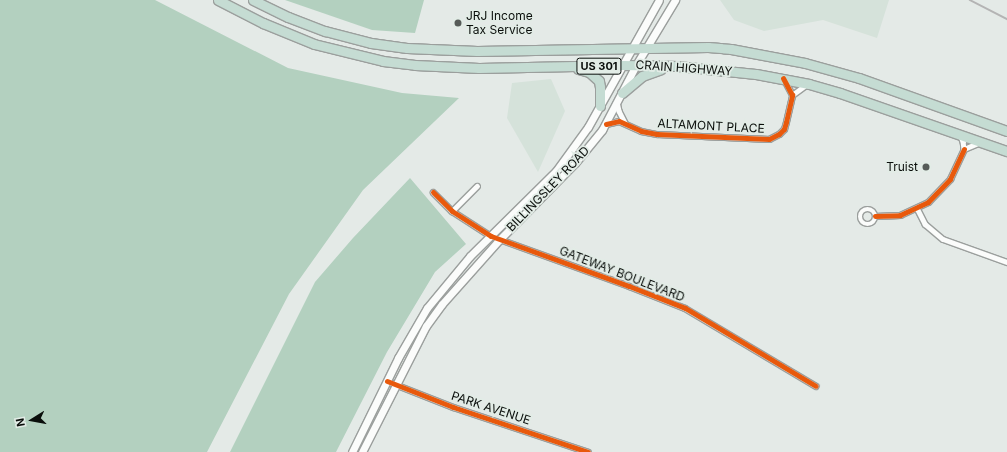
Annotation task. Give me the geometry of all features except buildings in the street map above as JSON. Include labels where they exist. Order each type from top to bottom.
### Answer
[{"type":"highway","name":"CRAIN HIGHWAY","points":[[218,0],[294,37],[326,48],[364,58],[398,63],[432,66],[677,66],[727,70],[783,78],[809,84],[876,104],[1007,151]]},
{"type":"highway","name":"CRAIN HIGHWAY","points":[[253,0],[288,17],[325,32],[371,43],[407,48],[477,51],[708,47],[731,49],[805,63],[875,84],[1007,131]]},
{"type":"highway","points":[[622,93],[648,73],[677,66]]},
{"type":"highway","points":[[567,67],[589,72],[595,76],[600,87],[600,106]]},
{"type":"main road","name":"BILLINGSLEY ROAD","points":[[352,452],[398,358],[427,308],[470,256],[556,171],[588,127],[633,49],[659,0]]},
{"type":"main road","name":"BILLINGSLEY ROAD","points":[[362,452],[395,384],[426,326],[442,304],[499,240],[575,163],[606,124],[636,65],[647,49],[675,0]]},
{"type":"street","points":[[783,78],[792,95],[809,84]]},
{"type":"street","name":"ALTAMONT PLACE","points":[[606,124],[615,121],[658,134],[769,139],[779,134],[784,129],[792,95]]},
{"type":"street","points":[[618,102],[619,112],[625,123]]},
{"type":"street","points":[[875,216],[900,215],[917,208],[928,202],[946,185],[954,172],[964,149],[963,141],[959,134]]},
{"type":"street","points":[[964,149],[982,141]]},
{"type":"street","points":[[452,210],[477,186]]},
{"type":"street","name":"GATEWAY BOULEVARD","points":[[433,192],[452,210],[491,236],[685,308],[816,386]]},
{"type":"street","points":[[917,208],[926,224],[943,239],[1007,262]]},
{"type":"street","name":"PARK AVENUE","points":[[387,381],[453,406],[588,452]]},
{"type":"shaded area","points":[[720,0],[889,0],[877,38],[823,20],[764,31],[734,20]]},
{"type":"shaded area","points":[[551,79],[565,111],[538,172],[507,118],[512,83]]},
{"type":"green space","points":[[0,0],[155,0],[288,68],[402,93],[459,98],[363,190],[289,294],[207,452],[0,452]]},
{"type":"green space","points":[[285,0],[424,0],[415,33],[372,30]]},
{"type":"green space","points":[[410,178],[466,244],[435,272],[387,352],[336,452],[230,452],[315,282],[353,238]]},
{"type":"railway","points":[[970,0],[1007,19]]},
{"type":"cycle path","points":[[606,124],[619,121],[641,131],[657,134],[769,139],[779,134],[784,129],[786,122],[792,95],[783,78]]},
{"type":"cycle path","points":[[875,216],[900,215],[928,202],[950,179],[964,149]]},
{"type":"cycle path","points":[[433,192],[452,211],[491,236],[685,308],[816,386]]},
{"type":"cycle path","points":[[387,381],[453,407],[588,452]]},
{"type":"place","name":"JRJ Income Tax Service","points":[[458,23]]},
{"type":"place","name":"Truist","points":[[926,167]]}]
